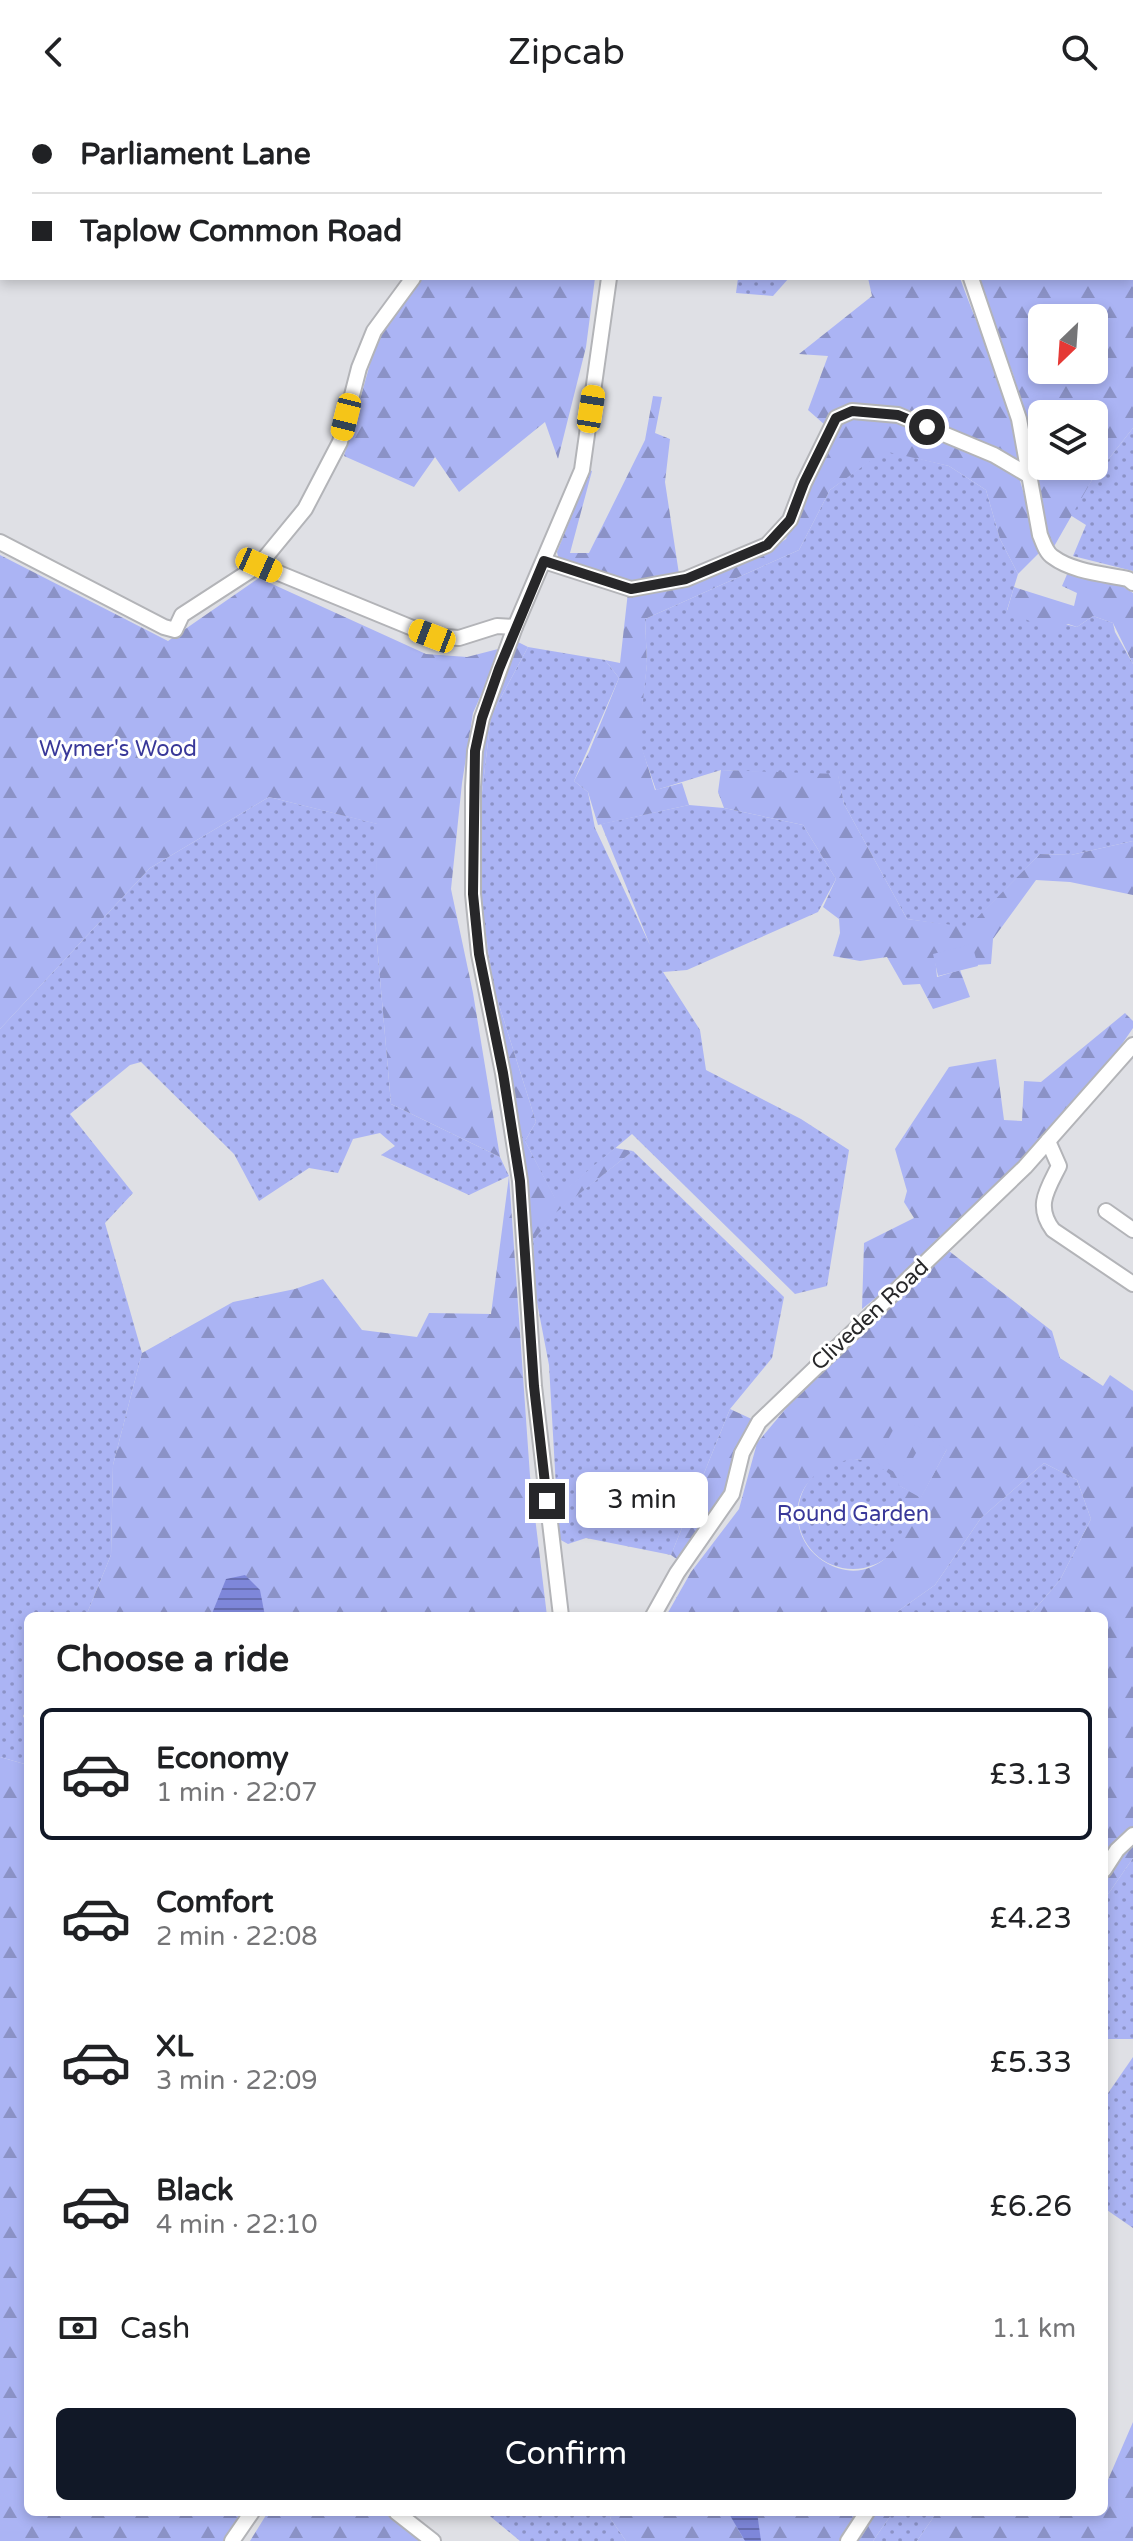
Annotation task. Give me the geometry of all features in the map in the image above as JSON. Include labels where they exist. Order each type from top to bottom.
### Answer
[{"type":"street","points":[[0,542],[175,630],[182,615],[259,565],[305,509],[340,442],[359,368],[374,331],[412,280]]},
{"type":"street","points":[[561,1612],[534,1386],[520,1181],[503,1073],[479,954],[473,894],[475,751],[482,718],[515,627],[582,470],[609,280]]},
{"type":"street","points":[[972,280],[1019,419],[1028,475]]},
{"type":"street","points":[[544,561],[631,589],[686,579],[767,545],[790,520],[804,483],[836,418],[852,411],[898,415],[994,455],[1028,475]]},
{"type":"street","points":[[1029,480],[1040,535],[1050,556],[1071,566],[1128,579],[1133,583]]},
{"type":"street","points":[[259,565],[432,636],[459,638],[497,626],[515,627]]},
{"type":"street","name":"Cliveden Road","points":[[655,1612],[677,1573],[732,1494],[742,1453],[759,1422],[1025,1167],[1133,1045]]},
{"type":"street","points":[[1048,1141],[1059,1166],[1043,1198],[1043,1212],[1048,1223],[1053,1230],[1133,1284]]},
{"type":"street","points":[[1106,1211],[1133,1230]]},
{"type":"street","points":[[1108,1864],[1133,1835]]},
{"type":"street","points":[[232,2541],[249,2516]]},
{"type":"street","points":[[401,2516],[433,2541]]},
{"type":"street","points":[[848,2541],[864,2516]]},
{"type":"green space","points":[[418,280],[595,280],[586,347],[558,459],[545,422],[459,492],[435,457],[414,487],[344,456],[379,332]]},
{"type":"green space","points":[[738,280],[787,280],[773,296],[736,293]]},
{"type":"green space","points":[[868,280],[961,280],[1004,392],[1021,464],[930,421],[859,403],[847,406],[825,425],[808,410],[828,356],[799,354],[872,296]]},
{"type":"green space","points":[[976,280],[1133,280],[1133,428],[1108,460],[1108,400],[1028,400],[1028,436],[1013,374]]},
{"type":"green space","points":[[653,396],[662,397],[655,433],[670,439],[665,482],[679,574],[635,583],[559,561],[557,552],[581,492],[586,469],[592,471],[570,553],[589,553],[645,440]]},
{"type":"green space","points":[[852,415],[915,425],[1018,474],[1041,551],[1018,574],[1000,539],[986,490],[949,466],[884,451],[830,490],[799,550],[645,619],[647,664],[639,738],[655,790],[682,783],[689,805],[598,825],[588,792],[574,781],[619,678],[605,660],[620,663],[628,592],[633,597],[766,552],[786,539],[836,426]]},
{"type":"green space","points":[[1133,428],[1133,571],[1073,556],[1086,525],[1070,515],[1092,480],[1108,480],[1108,460]]},
{"type":"green space","points":[[884,450],[949,466],[986,490],[1000,539],[1018,574],[1007,610],[1077,627],[1093,616],[1113,623],[1133,664],[1133,841],[1071,855],[1040,854],[968,928],[907,919],[844,804],[838,776],[721,770],[656,790],[638,738],[647,664],[645,619],[799,550],[830,490]]},
{"type":"green space","points":[[1036,480],[1092,480],[1052,550],[1048,544]]},
{"type":"green space","name":"Wymer's Wood","points":[[0,555],[168,641],[259,578],[426,654],[467,657],[502,648],[473,713],[451,889],[473,993],[500,1157],[391,1104],[375,921],[377,824],[269,797],[150,868],[0,1029]]},
{"type":"green space","points":[[1068,572],[1114,581],[1133,593],[1133,664],[1113,623],[1093,616],[1077,627],[1068,624],[1052,631],[1007,611],[1014,587],[1074,606],[1077,593],[1062,586]]},
{"type":"green space","points":[[518,642],[528,647],[491,716],[481,801],[477,876],[494,989],[536,1122],[525,1141],[555,1198],[615,1148],[633,1151],[554,1214],[533,1241],[506,1053],[481,937],[475,881],[480,771],[487,720]]},
{"type":"green space","points":[[528,647],[605,660],[619,678],[574,781],[588,792],[595,828],[650,945],[601,824],[689,805],[724,808],[803,825],[836,879],[818,912],[687,970],[663,972],[700,1030],[706,1070],[801,1119],[849,1150],[827,1286],[795,1294],[632,1134],[555,1199],[525,1141],[536,1122],[494,989],[477,876],[481,801],[491,716]]},
{"type":"green space","points":[[721,770],[838,774],[844,804],[907,919],[968,927],[1040,854],[1071,855],[1133,841],[1133,895],[1070,882],[1036,880],[993,939],[991,964],[976,965],[935,956],[937,977],[960,970],[970,997],[933,1009],[920,984],[903,985],[887,957],[860,961],[833,956],[840,933],[839,919],[823,907],[836,879],[803,825],[724,808],[718,792]]},
{"type":"green space","points":[[269,797],[378,824],[375,921],[391,1104],[500,1157],[509,1176],[469,1195],[381,1155],[395,1146],[380,1133],[353,1139],[338,1173],[309,1168],[259,1201],[234,1154],[141,1062],[130,1065],[70,1114],[133,1193],[105,1223],[142,1353],[113,1465],[111,1555],[88,1612],[24,1612],[24,1764],[0,1757],[0,1029],[150,868]]},
{"type":"green space","points":[[972,944],[978,966],[938,976],[933,954]]},
{"type":"green space","points":[[1125,1013],[1133,1021],[1133,1028],[1046,1155],[1026,1177],[862,1309],[864,1243],[914,1218],[904,1202],[907,1191],[895,1149],[949,1067],[996,1059],[1004,1120],[1022,1121],[1024,1081],[1041,1082]]},
{"type":"green space","points":[[633,1151],[784,1297],[772,1358],[730,1409],[671,1555],[586,1538],[568,1544],[559,1539],[549,1365],[535,1292],[533,1241],[553,1214]]},
{"type":"green space","points":[[509,1176],[530,1476],[547,1612],[88,1612],[111,1555],[113,1465],[142,1353],[233,1302],[295,1289],[323,1279],[362,1330],[417,1337],[429,1313],[491,1314]]},
{"type":"green space","points":[[949,1251],[1052,1331],[1060,1358],[1103,1386],[1110,1375],[1133,1391],[1133,1858],[1108,1894],[1108,1612],[1032,1612],[1060,1580],[1091,1519],[1077,1480],[1044,1463],[981,1518],[935,1585],[897,1612],[668,1612],[691,1572],[739,1509],[757,1443],[788,1406]],"holes":[[[947,1449],[921,1497],[898,1485]],[[857,1459],[886,1471],[902,1490],[907,1512],[902,1535],[890,1554],[871,1567],[848,1570],[823,1561],[811,1550],[800,1532],[797,1513],[804,1489],[820,1471],[844,1461]]]},
{"type":"green space","points":[[730,1409],[756,1421],[721,1501],[678,1560],[671,1555]]},
{"type":"green space","points":[[900,1417],[922,1429],[898,1474],[876,1462]]},
{"type":"green space","points":[[925,1437],[947,1449],[921,1498],[898,1485]]},
{"type":"green space","name":"Round Garden","points":[[853,1459],[874,1463],[892,1475],[904,1493],[908,1514],[904,1535],[892,1553],[874,1565],[853,1569],[832,1565],[814,1553],[802,1535],[798,1514],[802,1493],[814,1475],[832,1463]]},
{"type":"green space","points":[[1044,1463],[1077,1480],[1091,1519],[1060,1580],[1032,1612],[897,1612],[935,1585],[981,1518]]},
{"type":"green space","points":[[0,1757],[24,1764],[24,2516],[240,2516],[224,2541],[0,2541]]},
{"type":"green space","points":[[1133,1858],[1133,2039],[1108,2039],[1108,1894]]},
{"type":"green space","points":[[1133,2057],[1133,2228],[1108,2211],[1108,2093]]},
{"type":"green space","points":[[1133,2422],[1133,2541],[917,2541],[934,2516],[1108,2516],[1108,2480]]},
{"type":"green space","points":[[266,2516],[388,2516],[420,2541],[250,2541]]},
{"type":"green space","points":[[490,2516],[611,2516],[626,2541],[520,2541]]},
{"type":"green space","points":[[890,2516],[934,2516],[917,2541],[873,2541]]},
{"type":"green space","points":[[890,2516],[873,2541],[626,2541],[610,2518]]},
{"type":"shaded area","points":[[245,1575],[260,1590],[264,1612],[213,1612],[226,1579]]},
{"type":"shaded area","points":[[730,2516],[758,2516],[761,2541],[745,2541]]},
{"type":"route","points":[[547,1501],[534,1386],[520,1181],[503,1073],[479,954],[473,894],[475,751],[482,718],[499,669],[544,561],[631,589],[686,579],[767,545],[790,520],[804,483],[836,418],[852,411],[898,415],[927,427]]}]
